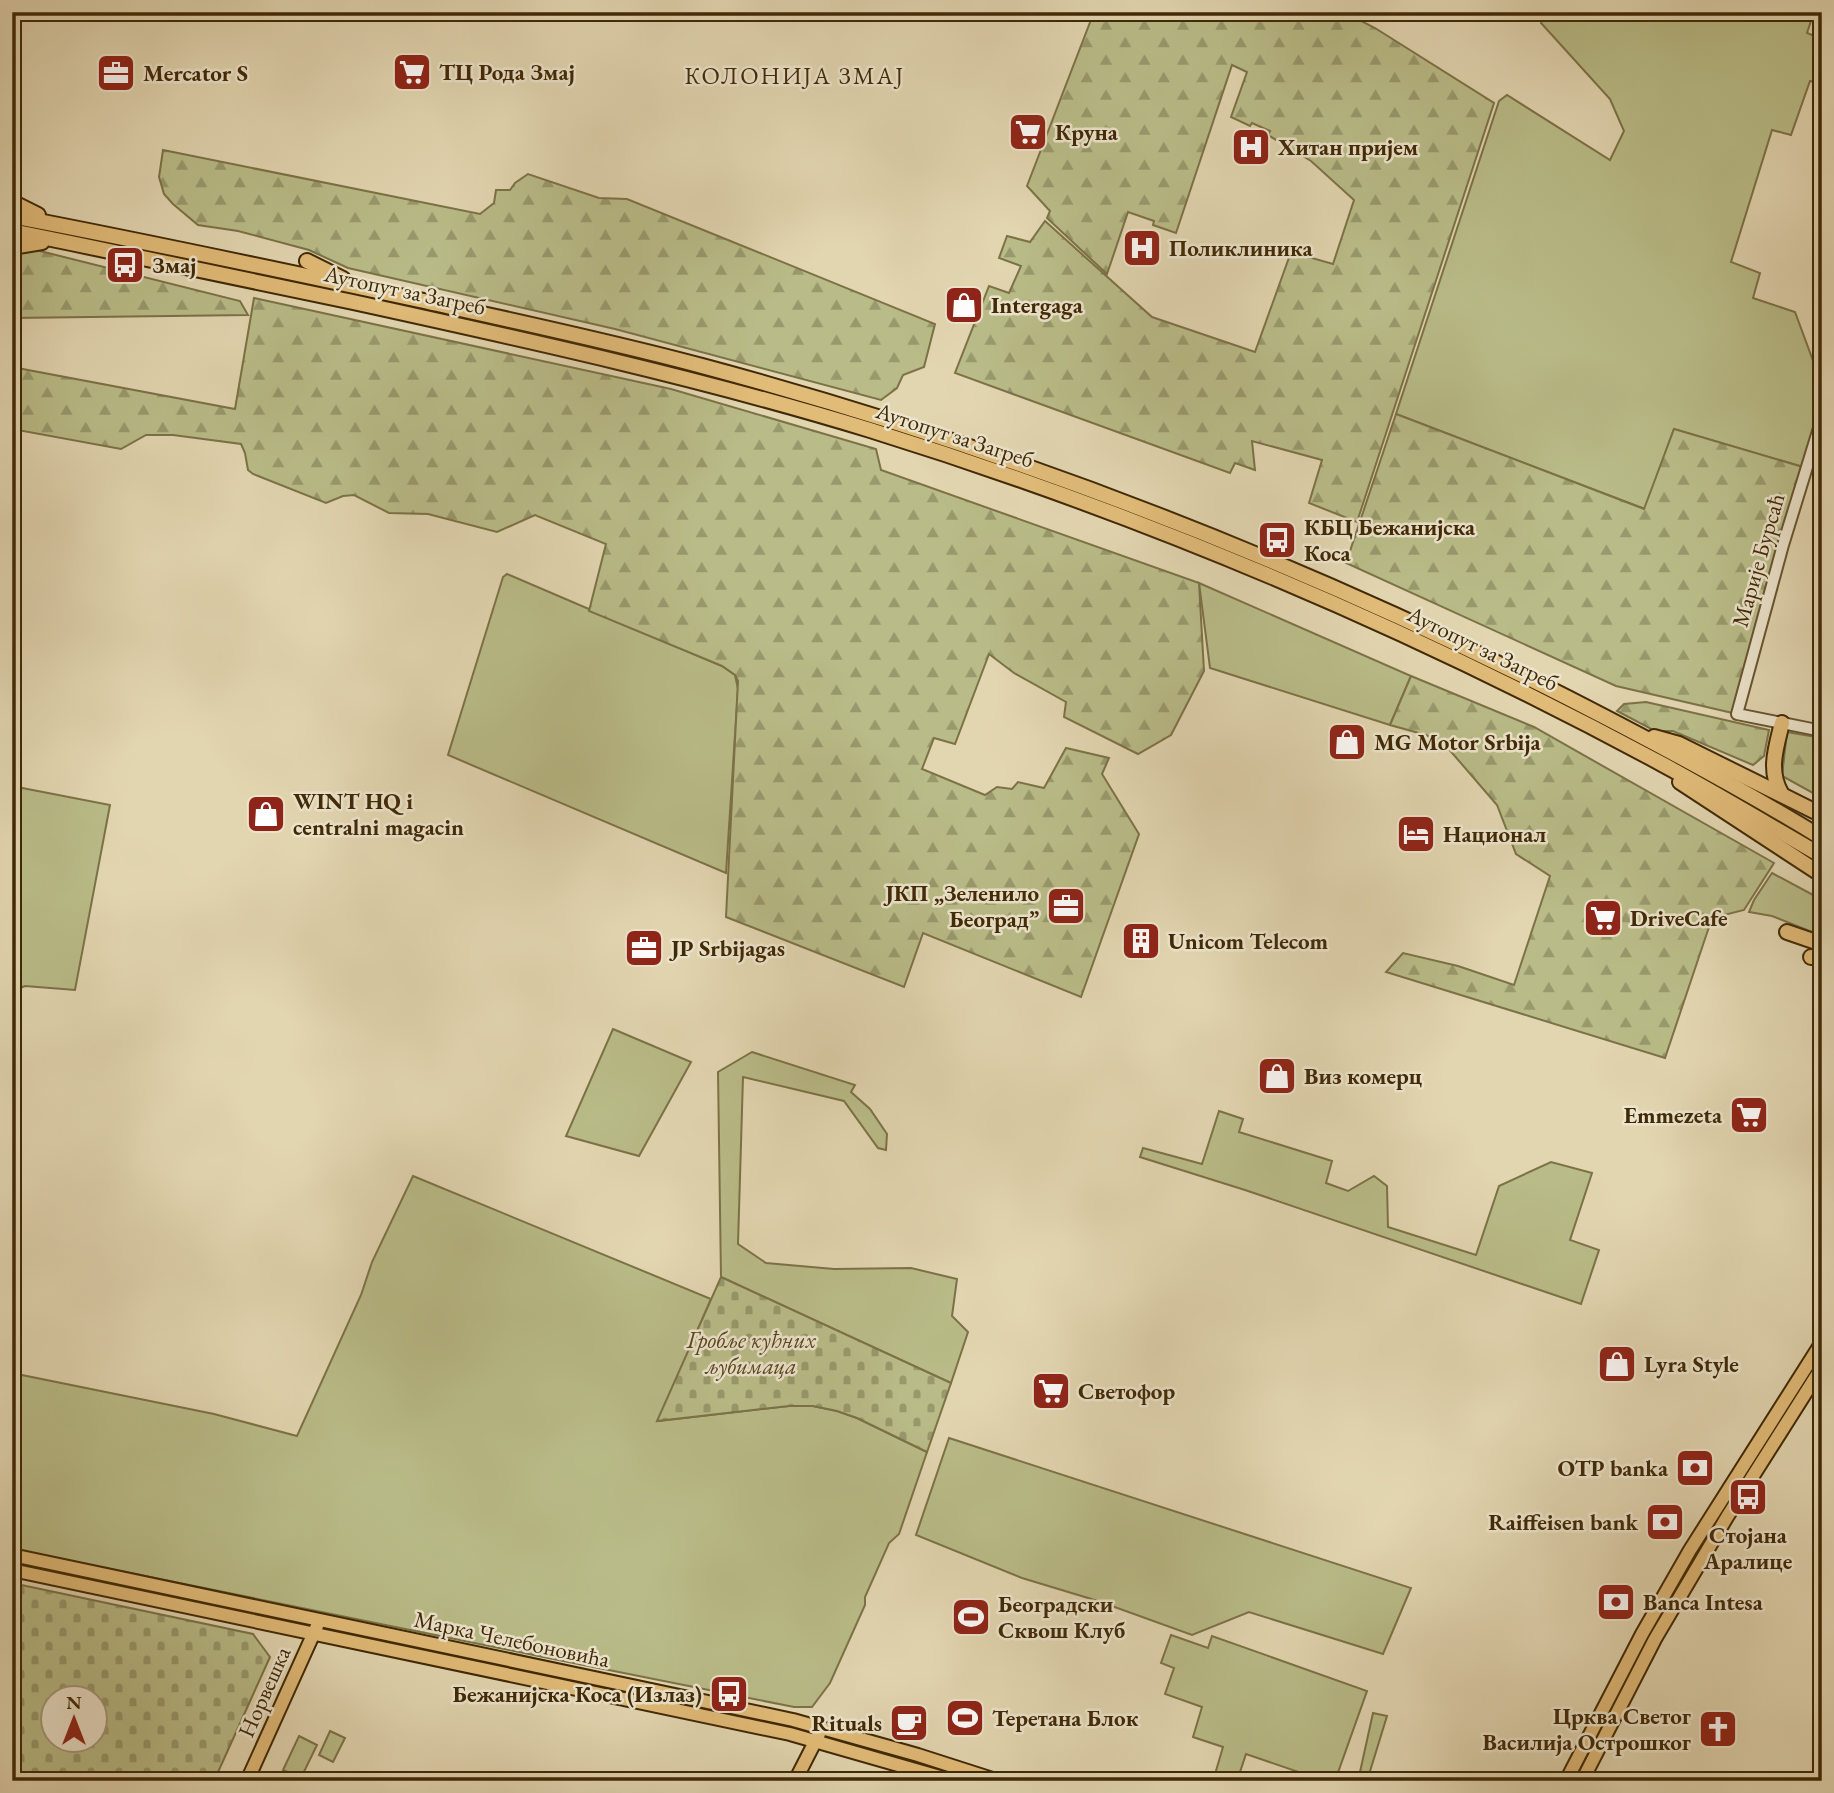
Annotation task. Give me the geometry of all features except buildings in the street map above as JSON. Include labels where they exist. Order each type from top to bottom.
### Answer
[{"type":"highway","points":[[12,202],[59,225]]},
{"type":"highway","name":"Аутопут за Загреб","points":[[12,216],[363,288],[701,366],[855,410],[1025,466],[1152,512],[1336,588],[1510,668],[1642,736],[1822,838]]},
{"type":"highway","name":"Аутопут за Загреб","points":[[12,231],[486,330],[621,362],[799,410],[931,450],[1077,500],[1311,593],[1480,671],[1660,762],[1822,856]]},
{"type":"highway","points":[[12,247],[66,242]]},
{"type":"highway","points":[[307,261],[363,288]]},
{"type":"highway","points":[[1781,793],[1774,775],[1773,757],[1782,723]]},
{"type":"highway","points":[[1642,736],[1671,741],[1781,793],[1822,816]]},
{"type":"highway","points":[[1735,772],[1761,771],[1773,757]]},
{"type":"highway","points":[[1660,762],[1663,770],[1672,777],[1822,876]]},
{"type":"highway","points":[[1787,932],[1822,944]]},
{"type":"main road","points":[[1566,1781],[1642,1633],[1690,1550],[1822,1342]]},
{"type":"main road","points":[[1582,1781],[1655,1639],[1733,1507],[1822,1367]]},
{"type":"main road","name":"Марка Челебоновића","points":[[12,1555],[822,1727],[999,1781]]},
{"type":"main road","name":"Марка Челебоновића","points":[[12,1570],[815,1740],[954,1781]]},
{"type":"main road","name":"Норвешка","points":[[247,1781],[320,1620]]},
{"type":"main road","points":[[795,1781],[822,1727]]},
{"type":"street","name":"Марије Бурсаћ","points":[[1782,723],[1737,714],[1776,570],[1822,418]]},
{"type":"street","points":[[1782,723],[1822,731]]},
{"type":"green space","points":[[1094,12],[1344,12],[1375,28],[1494,103],[1357,522],[1309,503],[1322,460],[1252,441],[1255,470],[1235,463],[1230,473],[955,373],[989,286],[1009,293],[1021,266],[999,258],[1007,236],[1030,242],[1045,221],[1152,317],[1255,352],[1291,252],[1333,264],[1354,200],[1311,161],[1268,135],[1270,131],[1231,117],[1247,72],[1232,65],[1176,233],[1153,225],[1154,221],[1128,212],[1107,274],[1047,218],[1050,211],[1027,186]]},
{"type":"green space","points":[[1545,12],[1814,12],[1807,33],[1822,39],[1822,84],[1810,81],[1791,135],[1772,130],[1731,262],[1760,273],[1753,298],[1795,312],[1822,385],[1822,402],[1803,467],[1674,429],[1645,509],[1396,414],[1499,101],[1507,95],[1610,160],[1624,131],[1610,99],[1541,23]]},
{"type":"green space","points":[[163,150],[480,214],[494,203],[496,190],[510,190],[528,174],[599,198],[627,199],[935,324],[924,367],[903,375],[897,388],[881,400],[615,329],[348,268],[309,250],[238,231],[198,225],[164,194],[159,177]]},
{"type":"green space","points":[[36,250],[240,301],[248,315],[12,318],[12,255],[15,252]]},
{"type":"green space","points":[[254,298],[671,389],[876,449],[881,470],[1199,583],[1204,671],[1171,735],[1138,754],[1064,717],[1066,702],[1014,673],[989,654],[955,744],[934,738],[922,769],[985,795],[997,787],[1012,789],[1018,782],[1044,788],[1066,748],[1109,758],[1102,774],[1139,834],[1081,997],[923,933],[904,987],[726,917],[738,681],[735,675],[722,666],[589,611],[606,544],[535,515],[497,532],[428,514],[389,513],[354,495],[326,503],[253,474],[248,470],[241,444],[173,435],[146,435],[121,449],[12,429],[12,367],[235,409]]},
{"type":"green space","points":[[1396,414],[1644,509],[1674,429],[1803,467],[1737,714],[1616,686],[1346,563]]},
{"type":"green space","points":[[507,574],[722,666],[735,675],[738,689],[726,873],[448,755],[503,577]]},
{"type":"green space","points":[[1199,583],[1411,676],[1390,725],[1210,668]]},
{"type":"green space","points":[[1411,676],[1534,727],[1774,863],[1744,910],[1712,918],[1665,1058],[1386,972],[1403,953],[1458,966],[1514,985],[1550,876],[1516,854],[1497,805],[1447,747],[1426,735],[1390,725]]},
{"type":"green space","points":[[1646,702],[1769,730],[1764,756],[1753,765],[1673,731],[1655,731],[1617,711],[1624,704]]},
{"type":"green space","points":[[1787,732],[1822,738],[1822,798],[1782,776]]},
{"type":"green space","points":[[12,786],[110,805],[75,990],[25,986],[12,991]]},
{"type":"green space","points":[[1772,873],[1813,895],[1822,887],[1822,936],[1772,916],[1749,912]]},
{"type":"green space","points":[[613,1029],[691,1062],[639,1156],[566,1136]]},
{"type":"green space","points":[[752,1052],[855,1085],[851,1092],[870,1109],[887,1134],[886,1150],[878,1148],[844,1101],[743,1077],[738,1244],[766,1263],[834,1269],[911,1268],[957,1279],[952,1316],[968,1332],[951,1383],[721,1277],[718,1072]]},
{"type":"green space","points":[[1219,1111],[1243,1119],[1239,1132],[1332,1161],[1326,1183],[1348,1191],[1374,1176],[1387,1186],[1388,1227],[1476,1255],[1499,1186],[1551,1162],[1592,1173],[1570,1240],[1599,1250],[1581,1304],[1140,1157],[1143,1148],[1202,1164]]},
{"type":"green space","points":[[413,1176],[711,1299],[658,1421],[789,1406],[813,1406],[857,1418],[927,1452],[899,1534],[889,1543],[830,1683],[812,1707],[794,1707],[696,1688],[12,1549],[12,1373],[214,1414],[297,1436],[361,1295],[372,1262]]},
{"type":"green space","name":"Гробље кућних љубимаца","points":[[721,1277],[951,1383],[927,1452],[857,1418],[813,1406],[789,1406],[657,1421]]},
{"type":"green space","points":[[949,1438],[1411,1588],[1383,1654],[1249,1612],[1192,1635],[1098,1601],[1022,1578],[916,1535]]},
{"type":"green space","points":[[12,1583],[253,1634],[270,1657],[214,1781],[12,1781]]},
{"type":"green space","points":[[1171,1635],[1208,1648],[1212,1636],[1367,1691],[1335,1781],[1325,1781],[1246,1754],[1237,1781],[1213,1781],[1223,1747],[1193,1737],[1202,1707],[1165,1694],[1174,1668],[1161,1663]]},
{"type":"green space","points":[[1373,1713],[1387,1716],[1367,1781],[1358,1781]]},
{"type":"green space","points":[[330,1731],[345,1738],[333,1762],[319,1755]]},
{"type":"green space","points":[[299,1736],[317,1745],[301,1778],[283,1770]]},
{"type":"place","name":"ТЦ Рода Змај","points":[[412,72]]},
{"type":"place","name":"Mercator S","points":[[116,73]]},
{"type":"place","name":"Круна","points":[[1028,132]]},
{"type":"place","name":"Хитан пријем","points":[[1251,147]]},
{"type":"place","name":"Поликлиника","points":[[1142,248]]},
{"type":"place","name":"Змај","points":[[125,265]]},
{"type":"place","name":"Intergaga","points":[[964,305]]},
{"type":"place","name":"КБЦ Бежанијска Коса","points":[[1277,540]]},
{"type":"place","name":"MG Motor Srbija","points":[[1347,742]]},
{"type":"place","name":"WINT HQ i centralni magacin","points":[[266,814]]},
{"type":"place","name":"Национал","points":[[1416,834]]},
{"type":"place","name":"ЈКП „Зеленило Београд”","points":[[1066,906]]},
{"type":"place","name":"DriveCafe","points":[[1603,918]]},
{"type":"place","name":"Unicom Telecom","points":[[1141,941]]},
{"type":"place","name":"JP Srbijagas","points":[[644,948]]},
{"type":"place","name":"Виз комерц","points":[[1277,1076]]},
{"type":"place","name":"Emmezeta","points":[[1749,1115]]},
{"type":"place","name":"Lyra Style","points":[[1617,1364]]},
{"type":"place","name":"Светофор","points":[[1051,1391]]},
{"type":"place","name":"OTP banka","points":[[1695,1468]]},
{"type":"place","name":"Стојана Аралице","points":[[1748,1497]]},
{"type":"place","name":"Raiffeisen bank","points":[[1665,1522]]},
{"type":"place","name":"Banca Intesa","points":[[1616,1602]]},
{"type":"place","name":"Београдски Сквош Клуб","points":[[971,1617]]},
{"type":"place","name":"Бежанијска Коса (Излаз)","points":[[729,1694]]},
{"type":"place","name":"Теретана Блок","points":[[965,1718]]},
{"type":"place","name":"Rituals","points":[[909,1723]]},
{"type":"place","name":"Црква Светог Василија Острошког","points":[[1718,1729]]},
{"type":"district","name":"КОЛОНИЈА ЗМАЈ","points":[[795,76]]}]
